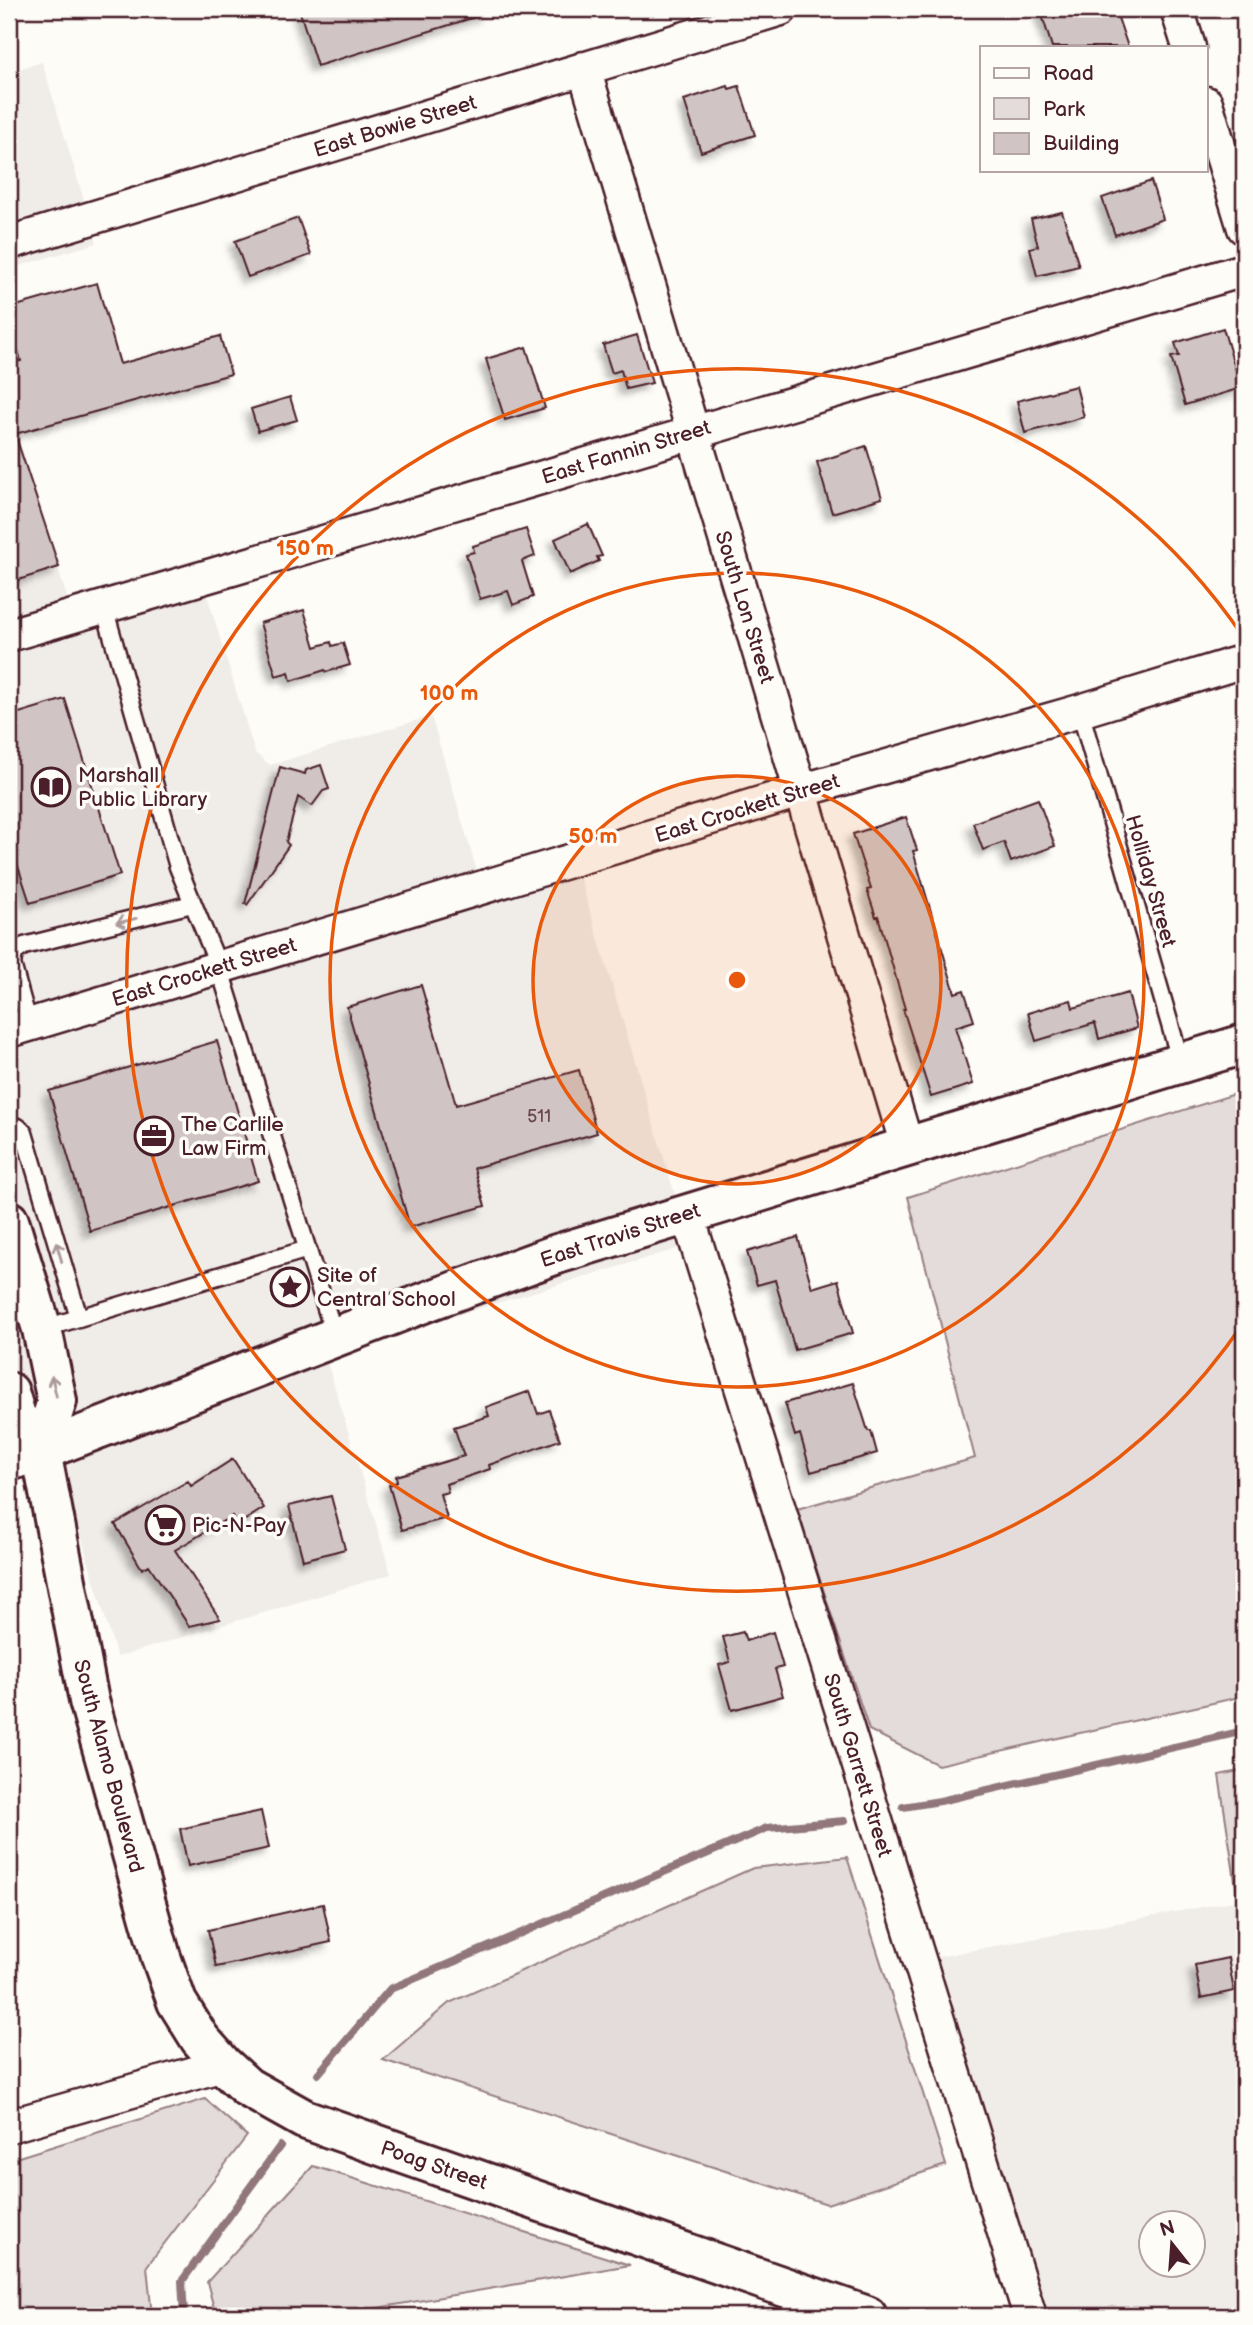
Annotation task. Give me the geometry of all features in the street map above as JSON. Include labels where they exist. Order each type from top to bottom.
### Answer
[{"type":"street","name":"East Bowie Street","points":[[9,243],[781,9]]},
{"type":"street","points":[[1177,9],[1189,46]]},
{"type":"street","name":"South Lon Street","points":[[583,68],[907,1146]]},
{"type":"street","points":[[1208,110],[1244,228]]},
{"type":"street","name":"East Fannin Street","points":[[9,635],[1244,270]]},
{"type":"street","name":"East Crockett Street","points":[[19,1028],[800,791],[1244,661]]},
{"type":"street","name":"East Travis Street","points":[[25,1456],[558,1254],[1244,1044]]},
{"type":"street","name":"South Garrett Street","points":[[687,1213],[1031,2316]]},
{"type":"street","name":"South Alamo Boulevard","points":[[9,1222],[42,1329],[58,1401],[25,1456]]},
{"type":"street","name":"South Alamo Boulevard","points":[[9,1392],[89,1702],[160,1957],[177,2002],[200,2039],[223,2065]]},
{"type":"street","points":[[9,2126],[223,2065]]},
{"type":"street","name":"Poag Street","points":[[223,2065],[247,2087],[304,2119],[867,2316]]},
{"type":"lane","points":[[104,607],[178,867],[219,967],[335,1337]]},
{"type":"lane","name":"Holliday Street","points":[[1080,711],[1181,1063]]},
{"type":"lane","points":[[19,1028],[12,964],[14,953],[24,946],[192,904]]},
{"type":"lane","points":[[9,1125],[18,1127],[24,1133],[79,1318]]},
{"type":"lane","points":[[42,1329],[308,1249]]},
{"type":"shaded area","points":[[42,62],[97,243],[9,269],[9,72]]},
{"type":"shaded area","points":[[9,406],[67,598],[196,559],[255,753],[270,765],[431,716],[486,902],[579,875],[690,1245],[325,1355],[391,1574],[117,1657],[55,1449],[9,1463]]},
{"type":"shaded area","points":[[1244,1899],[1244,2316],[1049,2316],[932,1958]]},
{"type":"green space","points":[[1244,1091],[1244,1696],[938,1765],[869,1730],[797,1509],[975,1458],[908,1197]]},
{"type":"green space","points":[[1244,1770],[1244,1899],[1238,1900],[1219,1775]]},
{"type":"green space","points":[[847,1857],[946,2165],[827,2204],[383,2060],[449,2003],[753,1868]]},
{"type":"green space","points":[[205,2099],[247,2136],[147,2266],[152,2316],[9,2316],[9,2160]]},
{"type":"green space","points":[[313,2166],[630,2265],[330,2316],[216,2316],[207,2282]]},
{"type":"building","points":[[299,9],[484,9],[485,14],[317,66]]},
{"type":"building","points":[[1040,9],[1115,9],[1128,46],[1052,46]]},
{"type":"building","points":[[728,86],[729,89],[739,86],[755,135],[701,152],[684,100]]},
{"type":"building","points":[[1151,181],[1163,219],[1115,235],[1102,198]]},
{"type":"building","points":[[1062,212],[1079,266],[1037,276],[1030,248],[1038,246],[1031,219]]},
{"type":"building","points":[[298,218],[311,255],[248,277],[235,241]]},
{"type":"building","points":[[97,283],[120,364],[220,336],[231,374],[15,434],[59,567],[9,583],[9,363],[21,361],[9,318],[9,308]]},
{"type":"building","points":[[1223,328],[1241,388],[1185,405],[1171,357],[1179,356],[1175,343]]},
{"type":"building","points":[[637,335],[652,383],[626,389],[621,370],[612,373],[603,345]]},
{"type":"building","points":[[526,347],[545,408],[505,420],[486,359]]},
{"type":"building","points":[[1076,386],[1084,417],[1025,433],[1017,401]]},
{"type":"building","points":[[290,397],[297,420],[258,431],[251,409]]},
{"type":"building","points":[[866,446],[882,498],[832,513],[817,462]]},
{"type":"building","points":[[588,524],[602,556],[597,557],[599,561],[570,574],[555,539]]},
{"type":"building","points":[[526,529],[535,556],[522,561],[533,597],[513,605],[508,591],[480,599],[466,554],[474,552],[473,546]]},
{"type":"building","points":[[304,610],[315,647],[331,642],[332,646],[343,643],[350,665],[291,681],[289,672],[276,676],[260,623]]},
{"type":"building","name":"Marshall Public Library","points":[[65,699],[120,875],[30,903],[15,857],[9,859],[9,716]]},
{"type":"building","points":[[321,765],[329,789],[323,791],[312,806],[298,797],[286,842],[289,845],[247,905],[245,904],[280,767],[305,774],[306,770]]},
{"type":"building","points":[[1038,799],[1055,846],[1011,862],[1004,842],[983,850],[973,823]]},
{"type":"building","points":[[906,817],[917,850],[913,851],[955,993],[964,990],[974,1021],[955,1027],[973,1084],[931,1097],[903,1009],[878,916],[876,917],[867,890],[871,889],[853,834]]},
{"type":"building","points":[[421,985],[456,1105],[579,1070],[597,1133],[474,1168],[485,1206],[410,1227],[347,1007]]},
{"type":"building","points":[[1128,993],[1137,1028],[1099,1039],[1095,1023],[1036,1041],[1028,1013],[1071,1000],[1073,1008]]},
{"type":"building","name":"The Carlile Law Firm","points":[[217,1041],[258,1181],[90,1231],[49,1091]]},
{"type":"building","points":[[798,1237],[812,1288],[838,1280],[853,1333],[795,1350],[775,1280],[757,1285],[747,1252]]},
{"type":"building","points":[[853,1383],[877,1453],[811,1472],[800,1434],[795,1436],[785,1403]]},
{"type":"building","points":[[530,1391],[538,1414],[549,1410],[560,1440],[489,1465],[490,1469],[446,1484],[448,1492],[440,1494],[447,1518],[402,1530],[389,1485],[397,1482],[396,1476],[464,1456],[454,1427],[489,1416],[486,1407]]},
{"type":"building","points":[[233,1459],[264,1508],[237,1525],[232,1516],[175,1550],[220,1619],[189,1626],[149,1565],[142,1569],[115,1524],[188,1481],[191,1486]]},
{"type":"building","points":[[331,1496],[345,1549],[303,1560],[289,1506]]},
{"type":"building","points":[[743,1632],[746,1641],[773,1632],[783,1667],[775,1669],[783,1696],[732,1710],[719,1665],[730,1662],[723,1637]]},
{"type":"building","points":[[261,1811],[269,1848],[188,1866],[180,1829]]},
{"type":"building","points":[[323,1904],[331,1942],[216,1967],[208,1930]]},
{"type":"building","points":[[1228,1958],[1234,1991],[1201,1998],[1195,1965]]},
{"type":"waterway","points":[[903,1807],[940,1801],[1244,1731]]},
{"type":"waterway","points":[[318,2074],[390,1989],[767,1828],[844,1821]]},
{"type":"waterway","points":[[184,2316],[182,2281],[280,2146]]},
{"type":"place","name":"Marshall Public Library","points":[[51,787]]},
{"type":"place","name":"The Carlile Law Firm","points":[[154,1136]]},
{"type":"place","name":"Site of Central School","points":[[290,1287]]},
{"type":"place","name":"Pic-N-Pay","points":[[165,1525]]}]
